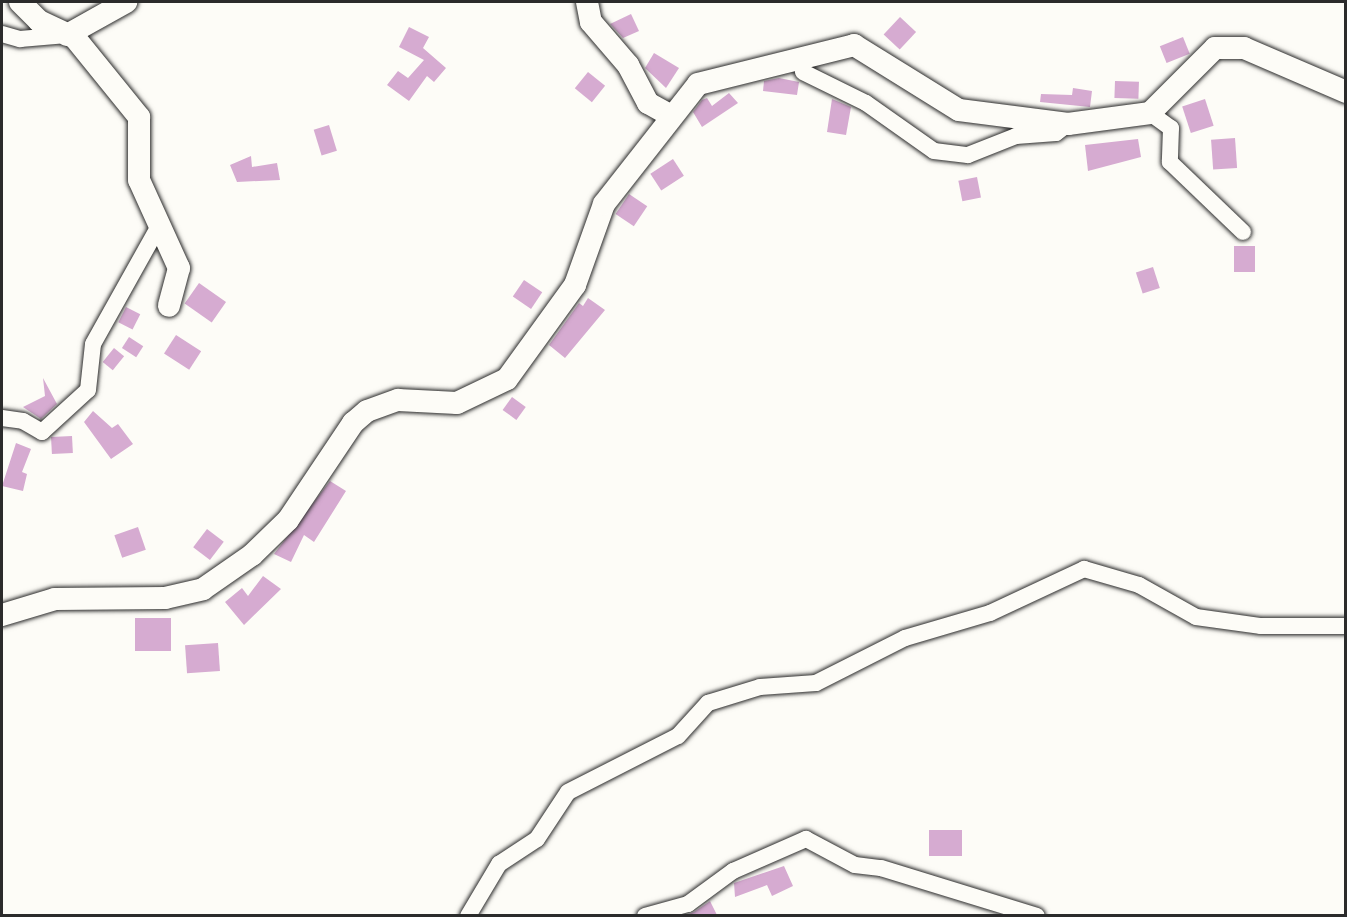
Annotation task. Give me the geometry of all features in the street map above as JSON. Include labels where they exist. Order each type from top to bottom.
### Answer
[{"type":"street","points":[[20,2],[39,21],[67,34],[139,117],[139,180],[179,268],[169,306]]},
{"type":"street","points":[[2,34],[20,39],[67,34],[126,2]]},
{"type":"street","points":[[587,2],[591,22],[628,65],[648,103],[670,115]]},
{"type":"street","points":[[2,615],[56,599],[165,598],[202,589],[252,555],[288,520],[353,423],[367,411],[398,400],[457,404],[507,379],[575,285],[604,204],[670,115],[698,84],[854,45],[959,110],[1068,124],[1150,113],[1215,48],[1244,48],[1346,92]]},
{"type":"street","points":[[802,72],[866,103],[934,151],[968,155],[1016,136],[1056,133],[1068,124]]},
{"type":"street","points":[[1150,113],[1171,128],[1170,162],[1243,232]]},
{"type":"street","points":[[2,418],[23,421],[42,432],[88,390],[93,344],[160,224]]},
{"type":"street","points":[[468,915],[499,864],[537,839],[568,792],[678,736],[708,703],[759,687],[816,683],[905,638],[990,613],[1084,569],[1139,585],[1196,617],[1261,626],[1346,626]]},
{"type":"street","points":[[645,915],[688,904],[733,872],[807,839],[855,865],[881,868],[1037,915]]},
{"type":"building","points":[[631,14],[639,31],[623,38],[610,24]]},
{"type":"building","points":[[900,17],[916,32],[900,50],[884,35]]},
{"type":"building","points":[[409,27],[429,37],[423,48],[446,68],[434,82],[427,76],[409,101],[387,85],[398,71],[408,78],[424,60],[399,47]]},
{"type":"building","points":[[1183,37],[1190,54],[1167,63],[1160,46]]},
{"type":"building","points":[[654,53],[679,68],[666,88],[645,68]]},
{"type":"building","points":[[588,72],[605,86],[592,102],[575,88]]},
{"type":"building","points":[[779,78],[799,82],[797,95],[763,91],[764,81]]},
{"type":"building","points":[[1115,81],[1139,82],[1138,99],[1114,98]]},
{"type":"building","points":[[1073,88],[1092,91],[1090,107],[1040,102],[1041,94],[1072,95]]},
{"type":"building","points":[[729,93],[738,103],[702,127],[693,112],[702,100],[707,98],[712,106]]},
{"type":"building","points":[[832,99],[851,107],[846,135],[827,132]]},
{"type":"building","points":[[1205,99],[1214,126],[1191,133],[1182,106]]},
{"type":"building","points":[[329,125],[337,151],[322,155],[314,130]]},
{"type":"building","points":[[1235,138],[1237,168],[1213,170],[1211,140]]},
{"type":"building","points":[[1138,139],[1141,157],[1088,171],[1085,145]]},
{"type":"building","points":[[251,156],[252,167],[277,163],[280,180],[237,182],[230,165]]},
{"type":"building","points":[[673,159],[684,176],[661,190],[650,174]]},
{"type":"building","points":[[977,177],[981,198],[962,201],[958,181]]},
{"type":"building","points":[[629,194],[647,206],[634,226],[616,214]]},
{"type":"building","points":[[1234,246],[1255,246],[1255,272],[1234,272]]},
{"type":"building","points":[[1153,267],[1160,288],[1143,293],[1136,273]]},
{"type":"building","points":[[524,280],[542,292],[531,309],[513,297]]},
{"type":"building","points":[[199,283],[226,302],[212,322],[185,303]]},
{"type":"building","points":[[588,298],[605,310],[565,358],[549,345],[579,303],[583,306]]},
{"type":"building","points":[[126,307],[140,314],[133,329],[118,322]]},
{"type":"building","points":[[176,335],[201,351],[189,370],[164,353]]},
{"type":"building","points":[[129,337],[143,346],[136,357],[122,348]]},
{"type":"building","points":[[114,348],[124,356],[113,370],[103,362]]},
{"type":"building","points":[[43,378],[57,404],[41,419],[23,407],[45,396]]},
{"type":"building","points":[[512,397],[526,407],[516,420],[503,410]]},
{"type":"building","points":[[93,411],[112,428],[118,424],[133,444],[111,459],[84,422]]},
{"type":"building","points":[[72,436],[73,453],[52,454],[51,437]]},
{"type":"building","points":[[16,443],[31,449],[22,472],[27,474],[23,491],[2,486]]},
{"type":"building","points":[[330,481],[346,491],[314,542],[304,535],[291,562],[274,554]]},
{"type":"building","points":[[138,527],[146,550],[122,558],[114,535]]},
{"type":"building","points":[[207,529],[224,542],[210,560],[193,547]]},
{"type":"building","points":[[263,576],[281,589],[244,625],[225,602],[242,588],[248,596]]},
{"type":"building","points":[[135,618],[171,618],[171,651],[135,651]]},
{"type":"building","points":[[218,643],[220,671],[187,673],[185,645]]},
{"type":"building","points":[[929,830],[962,830],[962,856],[929,856]]},
{"type":"building","points":[[784,866],[793,886],[772,896],[767,885],[735,897],[734,883]]},
{"type":"building","points":[[710,901],[717,915],[686,915],[694,912]]}]
